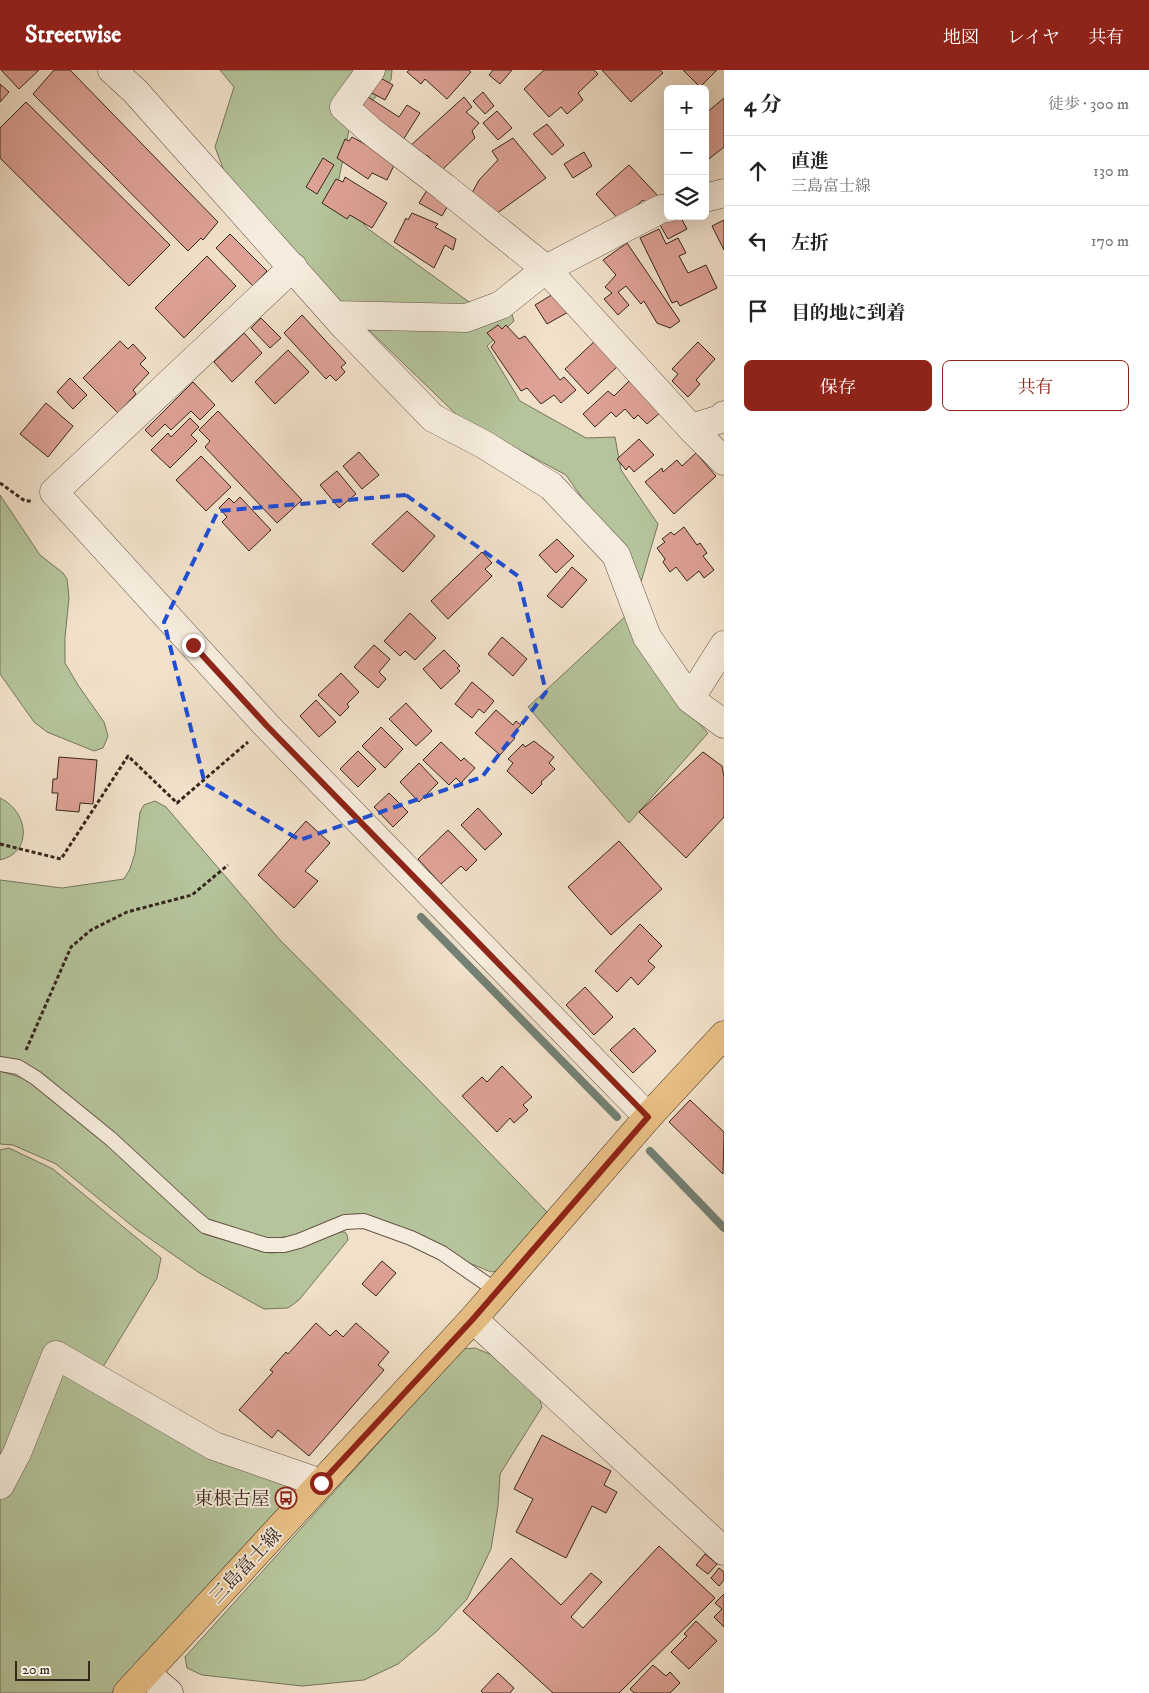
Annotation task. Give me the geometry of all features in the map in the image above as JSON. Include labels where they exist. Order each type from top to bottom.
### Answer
[{"type":"main road","name":"三島富士線","points":[[127,1693],[473,1319],[648,1117],[724,1035]]},
{"type":"street","points":[[112,70],[135,90],[294,267],[335,316],[433,418],[483,444],[551,486],[616,555],[646,637],[690,699],[724,724]]},
{"type":"street","points":[[371,70],[344,107],[371,131],[546,269],[691,428],[724,461]]},
{"type":"street","points":[[709,197],[724,193]]},
{"type":"street","points":[[335,316],[466,318],[501,305],[546,269],[664,208]]},
{"type":"street","points":[[294,267],[54,492],[267,726],[648,1117]]},
{"type":"street","points":[[691,428],[721,419],[724,415]]},
{"type":"street","points":[[690,699],[724,644]]},
{"type":"street","points":[[473,1319],[724,1551]]},
{"type":"street","points":[[0,1485],[17,1454],[56,1355],[214,1446],[321,1483]]},
{"type":"street","points":[[146,1673],[169,1693]]},
{"type":"lane","points":[[0,1064],[18,1067],[36,1078],[110,1139],[204,1226],[266,1245],[284,1245],[299,1241],[345,1222],[364,1221],[411,1238],[442,1253],[497,1291]]},
{"type":"path","points":[[0,844],[61,859],[128,756],[176,803],[267,726]]},
{"type":"path","points":[[18,1067],[71,947],[91,930],[126,912],[192,896],[228,865]]},
{"type":"highlighted area","points":[[406,495],[518,576],[546,692],[482,777],[300,840],[205,784],[164,622],[218,511]]},
{"type":"green space","points":[[220,70],[392,70],[391,80],[350,125],[337,188],[367,228],[476,307],[509,305],[514,321],[487,346],[520,401],[586,438],[615,437],[621,470],[658,524],[641,582],[566,475],[460,418],[320,283],[228,182],[215,147],[234,87]]},
{"type":"green space","points":[[0,495],[40,555],[63,573],[67,579],[69,598],[65,637],[65,663],[104,722],[108,736],[103,748],[94,751],[47,732],[34,722],[0,674]]},
{"type":"green space","points":[[629,613],[661,682],[708,733],[629,823],[528,707]]},
{"type":"green space","points":[[0,798],[17,812],[23,831],[18,849],[11,856],[0,860]]},
{"type":"green space","points":[[155,801],[166,807],[280,940],[547,1212],[497,1271],[491,1272],[467,1262],[427,1238],[367,1215],[343,1216],[300,1235],[269,1239],[208,1219],[201,1215],[122,1142],[38,1071],[29,1066],[0,1058],[0,880],[62,888],[124,879],[130,869],[135,853],[140,812],[144,805]]},
{"type":"green space","points":[[0,1071],[32,1081],[106,1143],[204,1234],[269,1253],[286,1252],[339,1232],[345,1232],[348,1240],[299,1300],[288,1308],[264,1309],[201,1274],[136,1229],[56,1164],[13,1145],[0,1144]]},
{"type":"green space","points":[[9,1148],[53,1169],[161,1258],[157,1278],[92,1385],[287,1482],[291,1496],[112,1693],[0,1693],[0,1150]]},
{"type":"green space","points":[[475,1348],[492,1355],[538,1394],[542,1407],[500,1474],[498,1506],[491,1549],[467,1599],[437,1631],[398,1664],[364,1680],[302,1686],[202,1675],[187,1668],[185,1657],[463,1349]]},
{"type":"building","points":[[1,70],[39,70],[19,89]]},
{"type":"building","points":[[54,70],[70,70],[218,222],[203,240],[201,238],[188,251],[33,94]]},
{"type":"building","points":[[409,70],[469,70],[471,72],[447,99],[425,79],[421,84],[407,72]]},
{"type":"building","points":[[493,70],[512,70],[500,84],[489,75]]},
{"type":"building","points":[[544,70],[594,70],[598,74],[578,93],[583,100],[567,114],[561,107],[549,117],[524,89]]},
{"type":"building","points":[[602,70],[660,70],[663,73],[631,102]]},
{"type":"building","points":[[683,70],[717,70],[702,85],[698,85]]},
{"type":"building","points":[[377,76],[393,85],[385,100],[368,91]]},
{"type":"building","points":[[0,84],[9,92],[0,102]]},
{"type":"building","points":[[483,92],[494,106],[485,114],[473,101]]},
{"type":"building","points":[[368,97],[399,117],[407,105],[420,113],[403,140],[358,112]]},
{"type":"building","points":[[464,97],[472,107],[466,112],[479,123],[472,131],[475,138],[442,170],[427,155],[423,159],[410,146]]},
{"type":"building","points":[[724,98],[724,147],[709,159],[709,130],[709,111]]},
{"type":"building","points":[[26,102],[170,245],[129,286],[0,158],[0,128]]},
{"type":"building","points":[[497,111],[512,128],[498,140],[483,123]]},
{"type":"building","points":[[547,124],[564,145],[552,155],[533,134]]},
{"type":"building","points":[[352,137],[396,161],[387,180],[372,173],[368,179],[337,158],[345,139],[349,141]]},
{"type":"building","points":[[513,138],[546,178],[496,214],[471,195],[479,180],[498,160],[492,151]]},
{"type":"building","points":[[584,152],[592,166],[573,178],[564,164]]},
{"type":"building","points":[[323,158],[334,165],[317,194],[306,187]]},
{"type":"building","points":[[629,165],[659,197],[649,207],[643,200],[620,221],[596,194]]},
{"type":"building","points":[[345,177],[387,203],[372,228],[350,215],[347,219],[322,203],[336,179],[343,182]]},
{"type":"building","points":[[429,187],[451,200],[442,216],[419,203]]},
{"type":"building","points":[[412,213],[438,224],[435,227],[456,239],[453,250],[445,245],[434,268],[394,242],[406,218],[408,220]]},
{"type":"building","points":[[669,220],[682,220],[687,229],[668,239],[660,225]]},
{"type":"building","points":[[724,220],[724,250],[712,226]]},
{"type":"building","points":[[659,229],[666,244],[678,238],[686,253],[679,256],[688,273],[706,265],[717,288],[680,306],[677,301],[672,303],[640,238]]},
{"type":"building","points":[[230,234],[267,271],[253,286],[216,248]]},
{"type":"building","points":[[627,243],[680,321],[670,328],[657,323],[644,301],[641,304],[626,286],[618,292],[629,305],[618,315],[604,299],[612,293],[605,287],[616,275],[603,260]]},
{"type":"building","points":[[207,256],[236,286],[184,338],[155,308]]},
{"type":"building","points":[[558,291],[570,311],[547,324],[535,305]]},
{"type":"building","points":[[302,315],[346,363],[341,367],[345,372],[336,381],[330,375],[326,379],[284,333]]},
{"type":"building","points":[[261,318],[281,338],[270,348],[251,328]]},
{"type":"building","points":[[498,325],[502,329],[506,325],[519,339],[525,336],[560,380],[564,377],[576,390],[561,403],[554,395],[541,404],[527,388],[521,391],[491,347],[495,342],[487,333]]},
{"type":"building","points":[[244,333],[262,353],[232,382],[214,362]]},
{"type":"building","points":[[596,340],[619,365],[588,394],[565,369]]},
{"type":"building","points":[[120,341],[128,349],[133,344],[146,358],[140,364],[149,373],[133,390],[136,394],[118,413],[83,378]]},
{"type":"building","points":[[698,342],[715,359],[696,380],[700,384],[688,397],[672,381],[678,374],[672,369]]},
{"type":"building","points":[[288,350],[309,372],[275,404],[255,382]]},
{"type":"building","points":[[70,378],[87,395],[73,409],[57,392]]},
{"type":"building","points":[[631,379],[661,412],[647,424],[638,415],[634,419],[625,409],[616,417],[611,412],[595,427],[583,414],[608,391],[614,396]]},
{"type":"building","points":[[193,382],[215,405],[200,420],[191,411],[171,430],[165,424],[152,437],[145,430]]},
{"type":"building","points":[[46,403],[73,426],[48,457],[20,434]]},
{"type":"building","points":[[218,411],[302,500],[277,523],[205,447],[210,441],[199,430]]},
{"type":"building","points":[[190,418],[199,427],[191,435],[197,441],[170,468],[151,450],[168,433],[171,437]]},
{"type":"building","points":[[639,439],[654,455],[634,472],[629,466],[626,470],[617,459]]},
{"type":"building","points":[[359,452],[379,475],[362,489],[343,466]]},
{"type":"building","points":[[696,453],[716,476],[674,514],[645,482],[662,468],[663,472],[677,460],[682,466]]},
{"type":"building","points":[[201,456],[231,487],[206,511],[176,480]]},
{"type":"building","points":[[337,471],[356,494],[339,508],[320,485]]},
{"type":"building","points":[[240,497],[271,530],[249,551],[222,522],[227,517],[219,508],[229,498],[234,503]]},
{"type":"building","points":[[407,511],[435,536],[403,572],[372,544]]},
{"type":"building","points":[[684,527],[697,545],[700,543],[707,553],[703,556],[714,570],[704,578],[699,571],[687,581],[676,567],[670,572],[663,562],[665,559],[657,548],[665,542],[662,539],[671,532],[674,535]]},
{"type":"building","points":[[557,539],[574,556],[556,573],[539,555]]},
{"type":"building","points":[[482,552],[492,563],[485,569],[492,576],[448,619],[431,601]]},
{"type":"building","points":[[572,567],[587,580],[562,608],[547,596]]},
{"type":"building","points":[[410,613],[436,638],[415,660],[405,651],[400,656],[384,641]]},
{"type":"building","points":[[502,637],[527,659],[513,676],[488,654]]},
{"type":"building","points":[[374,645],[390,659],[379,672],[386,679],[378,688],[354,667]]},
{"type":"building","points":[[444,650],[460,666],[457,668],[460,671],[441,689],[423,669]]},
{"type":"building","points":[[341,673],[359,692],[347,704],[349,707],[340,716],[318,695]]},
{"type":"building","points":[[472,682],[494,701],[484,713],[479,709],[472,718],[455,704]]},
{"type":"building","points":[[316,700],[336,722],[319,737],[300,716]]},
{"type":"building","points":[[406,703],[432,731],[416,746],[389,719]]},
{"type":"building","points":[[496,710],[513,725],[516,721],[521,725],[512,735],[515,738],[500,755],[475,733]]},
{"type":"building","points":[[381,727],[403,749],[385,768],[362,746]]},
{"type":"building","points":[[534,741],[554,757],[549,763],[555,769],[541,782],[542,784],[532,794],[507,771],[513,763],[508,759],[523,744],[525,747]]},
{"type":"building","points":[[441,742],[461,761],[464,758],[475,768],[461,783],[456,778],[449,785],[423,760]]},
{"type":"building","points":[[358,751],[376,769],[358,787],[340,769]]},
{"type":"building","points":[[703,752],[722,766],[724,777],[724,817],[686,858],[639,812]]},
{"type":"building","points":[[59,757],[97,760],[93,804],[80,803],[79,812],[56,810],[58,793],[52,793],[53,779],[57,779]]},
{"type":"building","points":[[419,763],[438,783],[419,802],[400,782]]},
{"type":"building","points":[[389,793],[408,812],[393,827],[374,807]]},
{"type":"building","points":[[478,808],[502,834],[485,850],[461,825]]},
{"type":"building","points":[[306,821],[330,843],[305,871],[318,881],[294,908],[258,875]]},
{"type":"building","points":[[448,830],[477,860],[466,871],[461,866],[441,884],[418,859]]},
{"type":"building","points":[[619,841],[662,889],[611,935],[568,887]]},
{"type":"building","points":[[640,924],[662,946],[648,961],[655,967],[638,985],[631,977],[617,992],[595,971]]},
{"type":"building","points":[[585,987],[613,1017],[594,1035],[566,1005]]},
{"type":"building","points":[[634,1028],[656,1051],[633,1073],[610,1050]]},
{"type":"building","points":[[502,1066],[532,1097],[523,1105],[528,1110],[514,1123],[510,1118],[497,1132],[462,1096],[482,1077],[487,1082]]},
{"type":"building","points":[[690,1100],[724,1132],[723,1174],[669,1122]]},
{"type":"building","points":[[382,1261],[396,1273],[376,1296],[362,1284]]},
{"type":"building","points":[[316,1323],[330,1336],[336,1330],[343,1337],[356,1323],[389,1352],[378,1365],[384,1370],[309,1456],[278,1430],[272,1438],[239,1410],[273,1372],[270,1370],[286,1352],[288,1354]]},
{"type":"building","points":[[542,1435],[611,1471],[604,1485],[617,1492],[606,1513],[592,1506],[566,1558],[516,1532],[533,1499],[514,1489]]},
{"type":"building","points":[[659,1546],[715,1598],[619,1693],[553,1693],[463,1611],[511,1558],[561,1605],[591,1573],[602,1582],[571,1617],[583,1628]]},
{"type":"building","points":[[705,1554],[717,1564],[708,1574],[696,1565]]},
{"type":"building","points":[[719,1568],[724,1572],[724,1580],[719,1586],[711,1578]]},
{"type":"building","points":[[724,1594],[724,1627],[714,1617],[722,1609],[715,1603]]},
{"type":"building","points":[[696,1621],[717,1641],[689,1669],[671,1652],[687,1636],[684,1634]]},
{"type":"building","points":[[653,1665],[666,1676],[670,1672],[680,1683],[670,1693],[634,1693],[630,1689]]},
{"type":"building","points":[[498,1673],[514,1688],[510,1693],[483,1693],[481,1691]]},
{"type":"waterway","points":[[421,917],[617,1117]]},
{"type":"waterway","points":[[650,1151],[724,1228]]},
{"type":"place","name":"東根古屋","points":[[286,1498]]},
{"type":"route","points":[[193,645],[267,726],[648,1117],[473,1319],[321,1483]]}]
